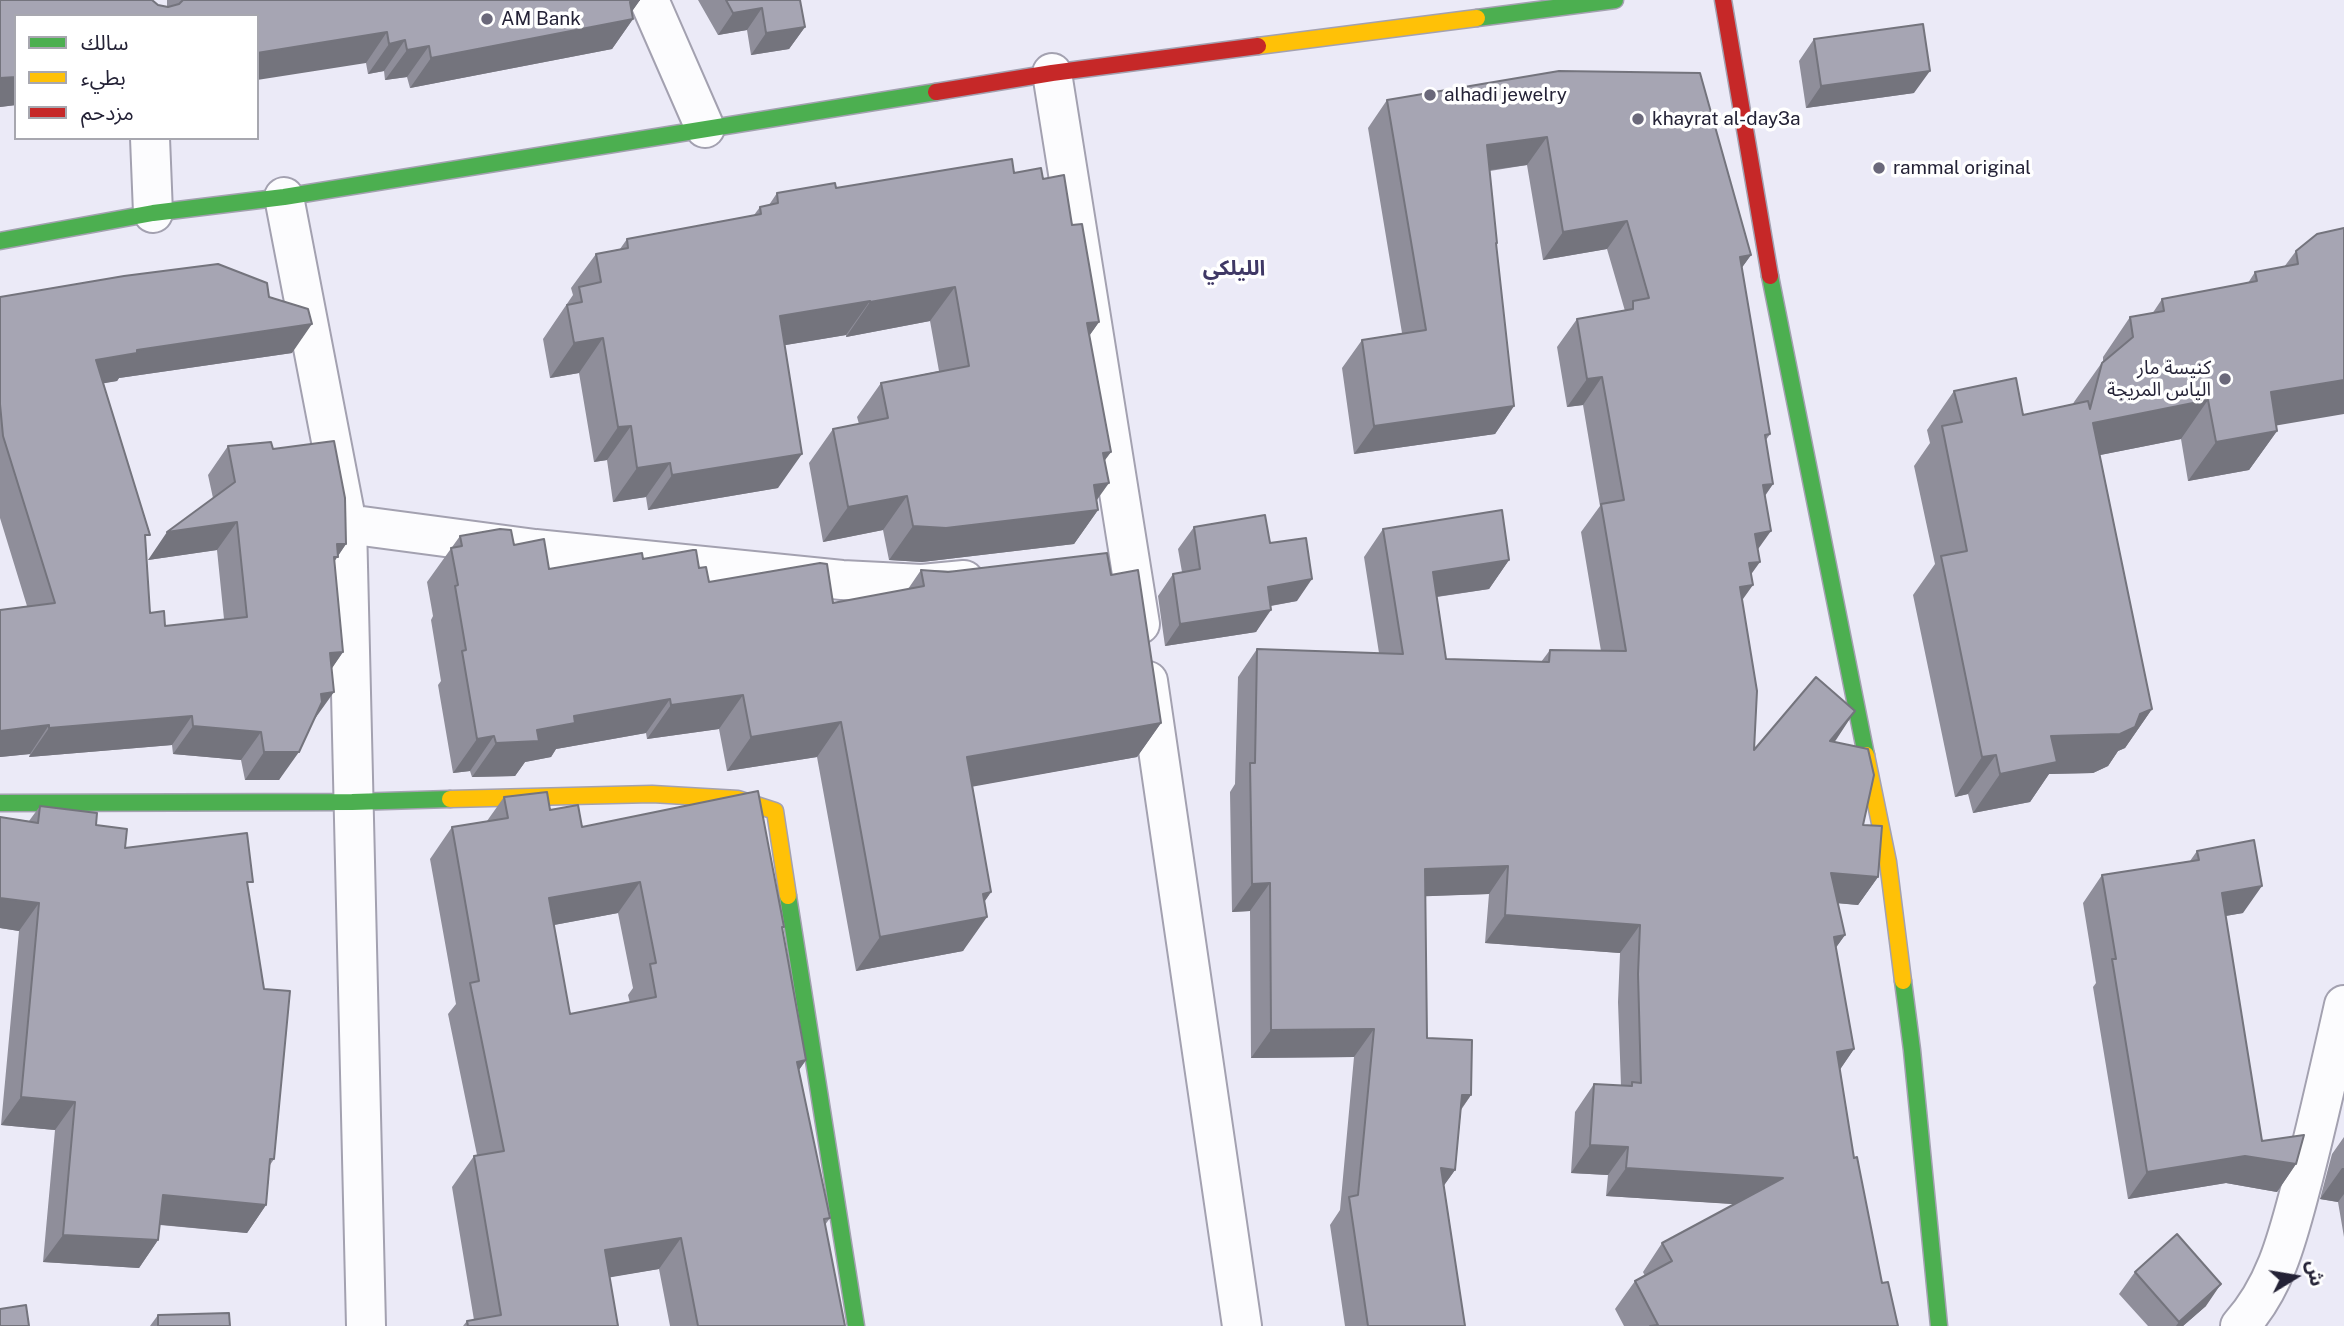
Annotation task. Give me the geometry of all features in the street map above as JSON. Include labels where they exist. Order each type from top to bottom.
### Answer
[{"type":"street","points":[[649,0],[705,128]]},
{"type":"street","points":[[0,241],[153,213],[284,197],[1052,74],[1615,0]]},
{"type":"street","points":[[1723,0],[1770,276],[1888,862],[1912,1050],[1939,1326]]},
{"type":"street","points":[[1052,74],[1130,559],[1242,1326]]},
{"type":"street","points":[[150,140],[153,213]]},
{"type":"street","points":[[284,197],[347,524],[366,1326]]},
{"type":"street","points":[[347,524],[535,549],[842,580],[922,584],[996,577]]},
{"type":"street","points":[[1090,564],[1130,559]]},
{"type":"street","points":[[0,803],[352,802],[652,794],[738,799],[775,811],[856,1326]]},
{"type":"street","points":[[2240,1326],[2253,1312],[2281,1259],[2315,1133],[2344,1005]]},
{"type":"building","points":[[0,0],[152,0],[158,5],[168,7],[183,0],[639,0],[630,2],[633,19],[431,58],[429,46],[407,50],[405,40],[389,44],[387,32],[259,53],[259,14],[14,14],[14,77],[0,78]]},
{"type":"building","points":[[726,0],[800,0],[805,27],[766,33],[762,8],[733,13]]},
{"type":"building","points":[[1923,24],[1930,71],[1821,86],[1814,39]]},
{"type":"building","points":[[1559,71],[1700,73],[1751,255],[1740,257],[1770,434],[1765,435],[1773,484],[1763,485],[1771,531],[1755,534],[1760,562],[1749,563],[1753,585],[1740,587],[1757,691],[1754,750],[1816,677],[1855,711],[1830,741],[1868,749],[1874,775],[1863,825],[1882,826],[1878,877],[1831,873],[1845,935],[1834,937],[1854,1049],[1837,1052],[1854,1158],[1857,1157],[1882,1283],[1888,1282],[1898,1326],[1650,1326],[1658,1325],[1635,1281],[1672,1261],[1662,1243],[1783,1178],[1626,1168],[1628,1147],[1590,1145],[1594,1084],[1632,1086],[1632,1082],[1641,1083],[1638,974],[1640,925],[1505,915],[1508,866],[1425,869],[1427,1038],[1472,1040],[1471,1095],[1462,1095],[1455,1170],[1441,1168],[1465,1326],[1368,1326],[1349,1197],[1358,1195],[1374,1029],[1271,1030],[1270,883],[1252,884],[1250,763],[1255,763],[1257,649],[1403,654],[1383,529],[1502,510],[1509,560],[1433,572],[1446,659],[1549,662],[1550,650],[1626,651],[1601,504],[1624,500],[1602,377],[1587,379],[1577,319],[1633,309],[1633,301],[1649,298],[1627,221],[1563,232],[1547,137],[1487,145],[1514,406],[1374,426],[1362,340],[1426,330],[1387,100]]},
{"type":"building","points":[[1012,159],[1014,173],[1041,168],[1043,179],[1064,175],[1072,225],[1082,224],[1099,322],[1087,323],[1111,452],[1103,453],[1109,483],[1094,485],[1098,510],[946,528],[913,526],[907,496],[848,507],[833,429],[888,418],[881,383],[969,366],[955,287],[780,316],[802,454],[672,475],[670,463],[637,468],[631,426],[618,427],[603,338],[574,343],[567,305],[582,302],[579,287],[601,282],[596,254],[628,248],[627,239],[761,214],[760,207],[778,203],[777,193],[835,183],[836,188]]},
{"type":"building","points":[[2344,228],[2344,380],[2271,392],[2277,431],[2216,442],[2208,400],[2093,423],[2152,709],[2140,714],[2135,727],[2120,734],[2051,736],[2057,762],[2000,774],[1996,755],[1982,757],[1941,556],[1967,551],[1942,426],[1962,422],[1954,391],[2016,378],[2023,415],[2088,401],[2090,409],[2102,363],[2133,337],[2130,317],[2164,311],[2162,299],[2257,281],[2255,272],[2298,264],[2296,251],[2317,234]]},
{"type":"building","points":[[218,264],[267,283],[269,297],[308,309],[312,324],[137,350],[137,353],[96,360],[150,535],[145,535],[150,613],[164,611],[165,626],[247,617],[237,522],[167,532],[235,482],[228,446],[271,442],[273,449],[334,441],[345,498],[346,544],[337,544],[338,557],[334,557],[343,652],[330,653],[334,692],[321,694],[322,702],[299,752],[264,752],[261,732],[193,726],[192,716],[49,728],[49,725],[0,731],[0,610],[55,603],[3,436],[0,404],[0,297],[124,276]]},
{"type":"building","points":[[1265,515],[1270,543],[1306,538],[1312,579],[1268,587],[1271,610],[1180,624],[1173,574],[1200,569],[1194,527]]},
{"type":"building","points":[[500,529],[511,530],[514,545],[544,539],[549,569],[642,553],[643,559],[693,550],[696,550],[699,568],[706,567],[709,582],[827,564],[833,603],[924,586],[921,570],[948,572],[1107,553],[1111,575],[1138,570],[1161,723],[967,757],[991,892],[983,894],[987,917],[880,937],[841,722],[751,737],[743,695],[671,705],[670,699],[574,716],[575,723],[537,730],[539,741],[496,743],[494,736],[477,739],[462,651],[466,650],[451,548],[462,546],[460,536]]},
{"type":"building","points":[[758,791],[806,1060],[797,1062],[830,1218],[824,1219],[845,1326],[698,1326],[681,1238],[605,1250],[618,1326],[468,1326],[467,1321],[501,1315],[474,1156],[504,1151],[470,983],[479,981],[452,827],[508,818],[504,797],[547,792],[550,810],[578,805],[582,827]],"holes":[[[640,882],[656,963],[650,964],[656,997],[570,1014],[549,898]]]},
{"type":"building","points":[[40,806],[97,813],[96,825],[127,829],[125,848],[247,833],[253,882],[247,882],[264,989],[290,991],[274,1159],[270,1159],[266,1205],[163,1195],[158,1240],[63,1235],[75,1102],[21,1097],[39,903],[0,898],[0,817],[38,823]]},
{"type":"building","points":[[2254,840],[2262,886],[2222,893],[2262,1141],[2304,1135],[2296,1164],[2245,1156],[2147,1172],[2112,959],[2116,959],[2102,875],[2199,860],[2197,851]]},
{"type":"building","points":[[2177,1234],[2221,1284],[2179,1322],[2135,1272]]},
{"type":"building","points":[[26,1305],[29,1326],[0,1326],[0,1309]]},
{"type":"building","points":[[229,1313],[230,1326],[158,1326],[158,1315]]},
{"type":"traffic: fast","points":[[1477,18],[1615,0]]},
{"type":"traffic: fast","points":[[0,241],[153,213],[284,197],[936,92]]},
{"type":"traffic: fast","points":[[1770,276],[1866,755]]},
{"type":"traffic: fast","points":[[0,803],[352,802],[450,799]]},
{"type":"traffic: fast","points":[[788,896],[856,1326]]},
{"type":"traffic: fast","points":[[1903,981],[1939,1326]]},
{"type":"traffic: slow","points":[[1258,46],[1477,18]]},
{"type":"traffic: slow","points":[[1866,755],[1888,862],[1903,981]]},
{"type":"traffic: slow","points":[[450,799],[652,794],[738,799],[775,811],[788,896]]},
{"type":"traffic: jam","points":[[1723,0],[1770,276]]},
{"type":"traffic: jam","points":[[936,92],[1052,73],[1258,46]]},
{"type":"place","name":"AM Bank","points":[[487,19]]},
{"type":"place","name":"alhadi jewelry","points":[[1430,95]]},
{"type":"place","name":"khayrat al-day3a","points":[[1638,119]]},
{"type":"place","name":"rammal original","points":[[1879,168]]},
{"type":"place","name":"كنيسة مار الياس المريجة","points":[[2225,379]]},
{"type":"district","name":"الليلكي","points":[[1234,269]]}]
